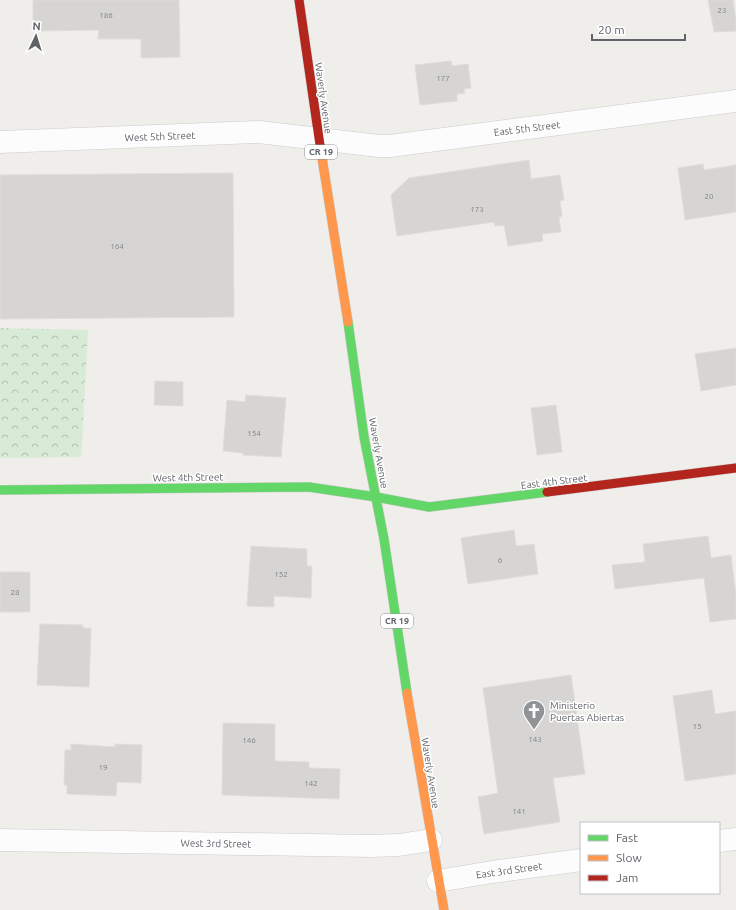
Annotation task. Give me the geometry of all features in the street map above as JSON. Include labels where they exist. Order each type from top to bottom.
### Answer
[{"type":"main road","name":"Waverly Avenue","points":[[299,0],[364,437],[384,539],[414,738],[444,910]]},
{"type":"main road","name":"East 4th Street","points":[[376,497],[429,507],[736,468]]},
{"type":"main road","name":"West 4th Street","points":[[0,490],[309,486],[376,497]]},
{"type":"street","name":"East 5th Street","points":[[319,138],[379,146],[390,146],[736,101]]},
{"type":"street","name":"West 5th Street","points":[[0,142],[259,132],[319,138]]},
{"type":"street","points":[[720,841],[736,839]]},
{"type":"street","name":"West 3rd Street","points":[[0,840],[371,846],[400,845],[431,840]]},
{"type":"street","name":"East 3rd Street","points":[[438,881],[496,871],[580,860]]},
{"type":"green space","points":[[0,328],[88,330],[81,457],[0,458]]},
{"type":"building","points":[[33,0],[179,0],[180,57],[141,58],[141,39],[98,39],[99,30],[33,31]]},
{"type":"building","points":[[708,0],[733,0],[736,31],[714,32]]},
{"type":"building","points":[[451,61],[452,66],[468,64],[471,88],[464,89],[465,93],[457,94],[457,101],[420,105],[415,65]]},
{"type":"building","points":[[529,160],[531,179],[560,175],[564,200],[560,201],[562,216],[559,218],[561,232],[542,234],[543,241],[508,246],[504,225],[495,226],[494,222],[397,236],[391,195],[409,178]]},
{"type":"building","points":[[703,164],[704,170],[736,165],[736,212],[685,220],[678,168]]},
{"type":"building","points":[[233,173],[234,317],[0,319],[0,175]]},
{"type":"building","points":[[736,348],[736,385],[701,391],[695,354]]},
{"type":"building","points":[[155,381],[183,382],[183,406],[154,405]]},
{"type":"building","points":[[246,395],[286,398],[281,457],[243,455],[243,453],[223,451],[227,400],[245,402]]},
{"type":"building","points":[[556,405],[562,452],[537,455],[531,408]]},
{"type":"building","points":[[514,530],[516,546],[534,544],[538,574],[468,584],[461,538]]},
{"type":"building","points":[[708,536],[711,558],[731,555],[736,595],[736,619],[710,622],[704,578],[615,589],[612,565],[645,562],[643,544]]},
{"type":"building","points":[[251,546],[307,549],[307,566],[312,566],[311,598],[274,596],[274,607],[247,606]]},
{"type":"building","points":[[0,572],[30,572],[30,612],[0,612]]},
{"type":"building","points":[[40,624],[83,625],[83,628],[91,628],[89,687],[37,685]]},
{"type":"building","name":"Ministerio Puertas Abiertas","points":[[571,675],[585,774],[553,778],[560,822],[484,834],[478,797],[498,793],[483,688]]},
{"type":"building","points":[[712,690],[715,714],[736,711],[736,774],[685,781],[673,696]]},
{"type":"building","points":[[223,723],[275,724],[275,761],[309,762],[309,768],[340,769],[339,799],[222,795]]},
{"type":"building","points":[[71,744],[115,747],[115,744],[142,745],[141,783],[117,782],[116,796],[67,794],[67,785],[64,785],[65,750],[71,750]]},
{"type":"traffic: fast","points":[[348,322],[364,437],[384,539],[407,693]]},
{"type":"traffic: fast","points":[[0,490],[309,487],[429,507],[547,492]]},
{"type":"traffic: slow","points":[[320,145],[348,322]]},
{"type":"traffic: slow","points":[[407,693],[444,910]]},
{"type":"traffic: jam","points":[[299,0],[320,145]]},
{"type":"traffic: jam","points":[[547,492],[736,468]]},
{"type":"place","name":"Ministerio Puertas Abiertas","points":[[534,730]]}]
